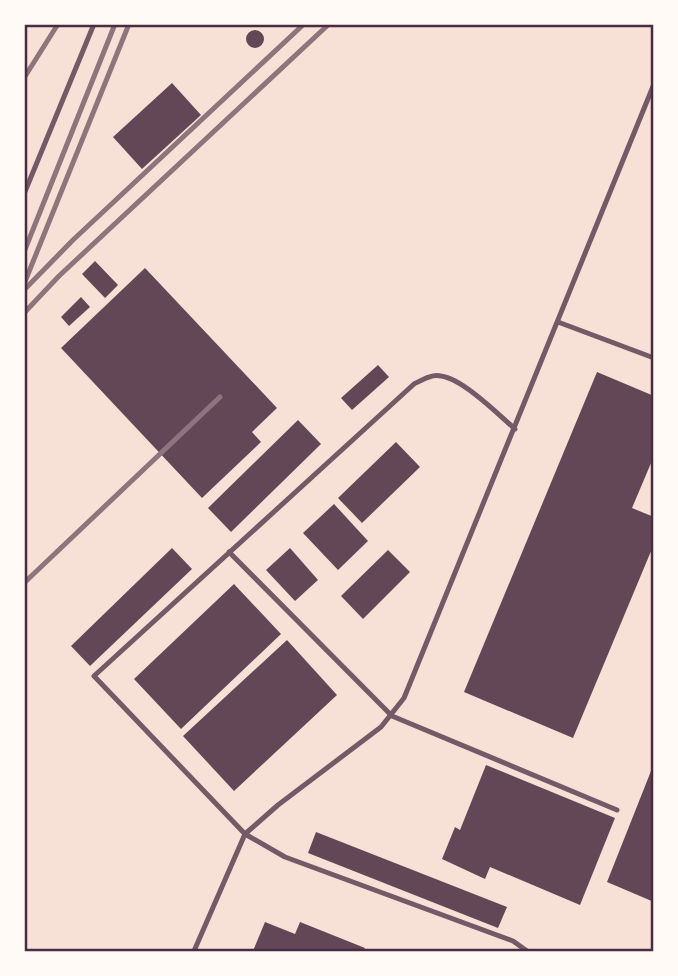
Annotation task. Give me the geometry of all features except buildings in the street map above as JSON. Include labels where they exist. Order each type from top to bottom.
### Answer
[{"type":"lane","points":[[24,194],[94,24]]},
{"type":"lane","points":[[194,951],[245,834],[278,805],[381,727],[393,716],[404,698],[653,84]]},
{"type":"lane","points":[[558,322],[653,358]]},
{"type":"lane","points":[[515,429],[453,380],[440,375],[427,377],[403,392],[94,676],[245,834],[285,857],[513,941],[527,951]]},
{"type":"lane","points":[[229,552],[393,716],[617,810]]},
{"type":"railway","points":[[24,78],[58,24]]},
{"type":"railway","points":[[24,252],[115,24]]},
{"type":"railway","points":[[24,284],[129,24]]},
{"type":"railway","points":[[24,290],[73,240],[304,24]]},
{"type":"railway","points":[[24,313],[59,276],[329,24]]},
{"type":"railway","points":[[24,583],[220,397]]}]
